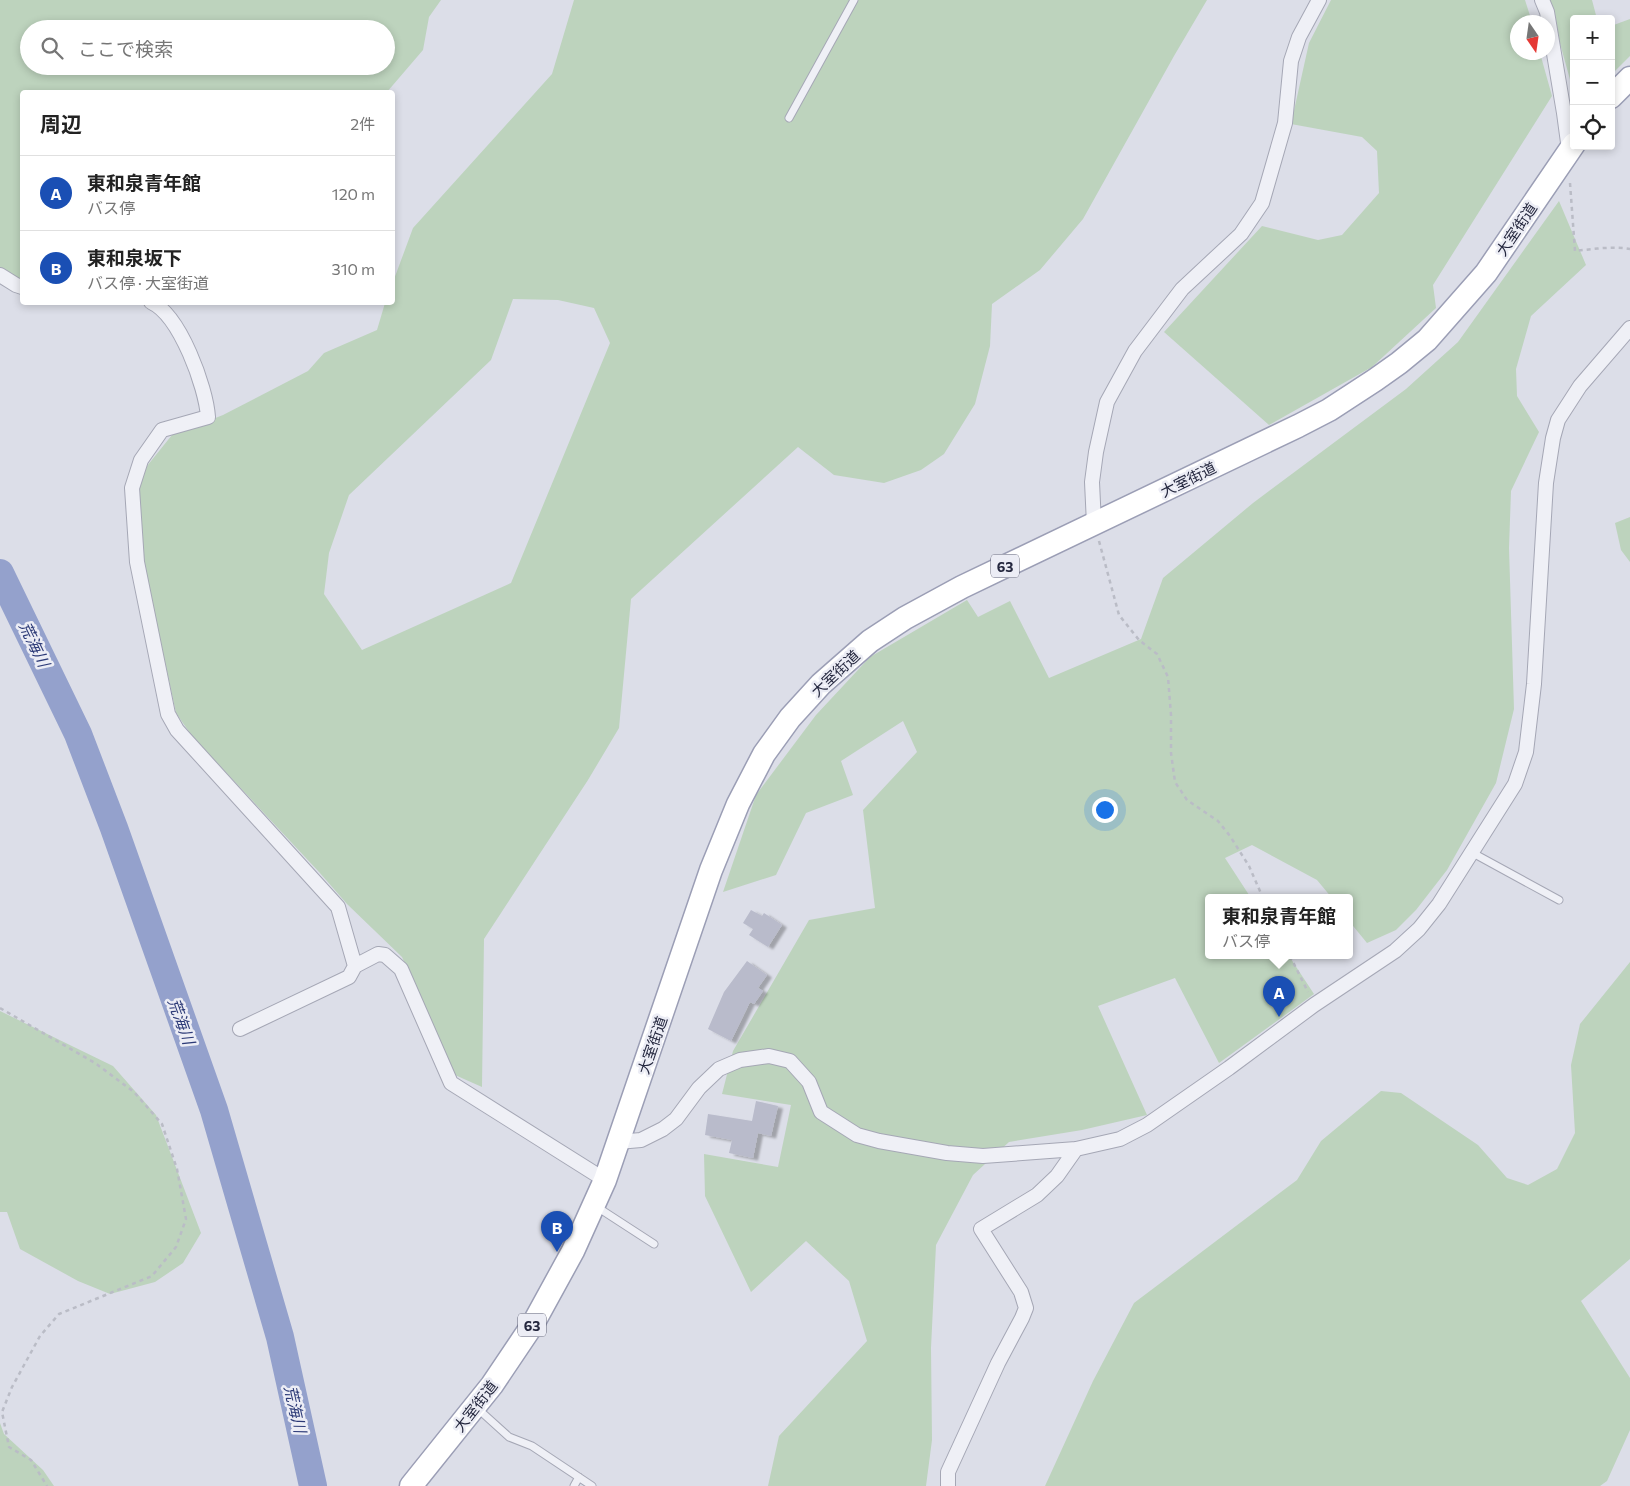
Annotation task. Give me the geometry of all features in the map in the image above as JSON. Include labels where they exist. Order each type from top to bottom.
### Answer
[{"type":"main road","points":[[1615,93],[1630,78]]},
{"type":"main road","name":"大室街道","points":[[411,1486],[492,1385],[533,1324],[573,1251],[605,1180],[711,870],[728,828],[738,804],[764,754],[790,718],[821,684],[870,641],[905,618],[962,587],[1330,410],[1399,363],[1427,340],[1486,273],[1570,148]]},
{"type":"street","points":[[1094,524],[1092,482],[1096,452],[1107,402],[1136,351],[1182,289],[1242,234],[1262,203],[1285,123],[1291,61],[1299,37],[1319,0]]},
{"type":"street","points":[[1542,0],[1547,12],[1570,142]]},
{"type":"street","points":[[0,274],[20,286]]},
{"type":"street","points":[[157,305],[169,318],[188,350],[207,402],[208,417],[162,430],[141,460],[132,488],[136,562],[168,714],[177,730],[338,907],[355,966]]},
{"type":"street","points":[[618,1142],[641,1140],[664,1129],[676,1119],[699,1088],[719,1068],[740,1060],[769,1056],[790,1061],[809,1082],[821,1112],[857,1135],[879,1141],[983,1156],[1076,1149],[1120,1139],[1148,1125],[1314,1005],[1395,951],[1419,929],[1439,904],[1515,784],[1526,752],[1534,684],[1546,483],[1553,438],[1558,420],[1580,386],[1630,328]]},
{"type":"street","points":[[240,1029],[349,977],[355,966],[378,954],[385,956],[401,969],[451,1084],[605,1180]]},
{"type":"street","points":[[948,1486],[948,1472],[998,1363],[1026,1308],[1021,1292],[981,1230],[1037,1196],[1057,1176],[1076,1149]]},
{"type":"lane","points":[[789,118],[854,0]]},
{"type":"lane","points":[[1471,852],[1560,900]]},
{"type":"lane","points":[[594,1206],[654,1244]]},
{"type":"lane","points":[[475,1406],[509,1437],[532,1446],[592,1486]]},
{"type":"lane","points":[[574,1486],[579,1477]]},
{"type":"path","points":[[1570,178],[1575,250],[1630,248]]},
{"type":"path","points":[[1094,524],[1119,615],[1139,640],[1156,654],[1168,677],[1171,753],[1175,782],[1187,800],[1218,821],[1230,836],[1249,866],[1261,894]]},
{"type":"path","points":[[1291,959],[1314,1005]]},
{"type":"path","points":[[0,1008],[95,1063],[134,1092],[162,1124],[177,1169],[186,1218],[176,1247],[152,1276],[59,1314],[40,1336],[12,1387],[2,1412],[9,1447],[31,1460],[47,1486]]},
{"type":"green space","points":[[0,0],[441,0],[429,17],[423,50],[389,90],[20,90],[20,280],[14,278],[0,268]]},
{"type":"green space","points":[[574,0],[1207,0],[1083,219],[1040,270],[992,304],[990,346],[975,404],[944,454],[921,470],[884,483],[834,475],[798,447],[631,599],[619,728],[588,780],[484,939],[482,1087],[455,1075],[402,957],[347,904],[192,736],[176,713],[145,569],[139,490],[147,466],[172,435],[223,415],[308,371],[324,353],[377,330],[384,305],[395,305],[395,277],[413,228],[552,74]],"holes":[[[513,299],[558,300],[594,308],[610,343],[511,583],[362,650],[324,594],[329,553],[349,495],[491,360]]]},
{"type":"green space","points":[[1331,0],[1525,0],[1530,15],[1510,15],[1510,60],[1542,60],[1552,96],[1433,285],[1436,308],[1372,367],[1269,425],[1164,332],[1262,226],[1318,240],[1342,235],[1379,193],[1377,151],[1362,137],[1291,124],[1309,43]]},
{"type":"green space","points":[[1548,0],[1592,0],[1596,15],[1570,15],[1570,80],[1555,25],[1555,15],[1552,15]]},
{"type":"green space","points":[[1630,19],[1630,56],[1615,71],[1615,60],[1615,25]]},
{"type":"green space","points":[[1559,201],[1586,265],[1531,316],[1516,369],[1517,396],[1539,432],[1511,491],[1509,548],[1514,709],[1496,783],[1447,870],[1416,910],[1396,930],[1367,943],[1353,926],[1353,894],[1329,894],[1317,880],[1252,845],[1225,858],[1248,894],[1205,894],[1205,959],[1291,959],[1314,994],[1219,1063],[1175,978],[1098,1006],[1147,1115],[1082,1130],[1009,1142],[973,1175],[936,1245],[931,1348],[932,1440],[926,1486],[768,1486],[779,1436],[867,1341],[849,1281],[806,1241],[751,1292],[705,1196],[704,1154],[778,1167],[791,1105],[722,1094],[733,1051],[809,920],[875,908],[863,810],[917,752],[903,721],[841,761],[853,795],[806,813],[776,875],[723,892],[756,795],[816,715],[870,657],[967,600],[978,617],[1010,601],[1049,678],[1141,639],[1163,578],[1253,503],[1406,389],[1458,342]]},
{"type":"green space","points":[[1630,517],[1630,562],[1621,550],[1615,523]]},
{"type":"green space","points":[[1630,962],[1630,1259],[1581,1301],[1630,1378],[1630,1430],[1607,1481],[1600,1486],[1045,1486],[1093,1381],[1134,1303],[1297,1180],[1321,1141],[1381,1091],[1401,1093],[1478,1145],[1507,1178],[1528,1185],[1557,1169],[1575,1133],[1571,1065],[1580,1024]]},
{"type":"green space","points":[[0,1011],[113,1066],[156,1115],[201,1233],[183,1263],[155,1282],[110,1294],[78,1281],[20,1249],[7,1212],[0,1212]]},
{"type":"green space","points":[[0,1423],[4,1434],[43,1470],[54,1486],[0,1486]]},
{"type":"building","points":[[751,910],[762,916],[764,913],[782,925],[768,947],[749,935],[753,929],[743,923]]},
{"type":"building","points":[[747,961],[767,975],[758,988],[763,991],[754,1004],[750,1002],[731,1041],[708,1029],[724,992]]},
{"type":"building","points":[[756,1101],[778,1106],[771,1136],[758,1133],[753,1158],[729,1153],[732,1140],[705,1135],[708,1114],[752,1121]]},
{"type":"waterway","name":"荒海川","points":[[0,573],[78,734],[114,828],[214,1110],[280,1337],[313,1486]]},
{"type":"place","name":"東和泉青年館","points":[[1279,1017]]},
{"type":"place","name":"東和泉坂下","points":[[557,1252]]}]
